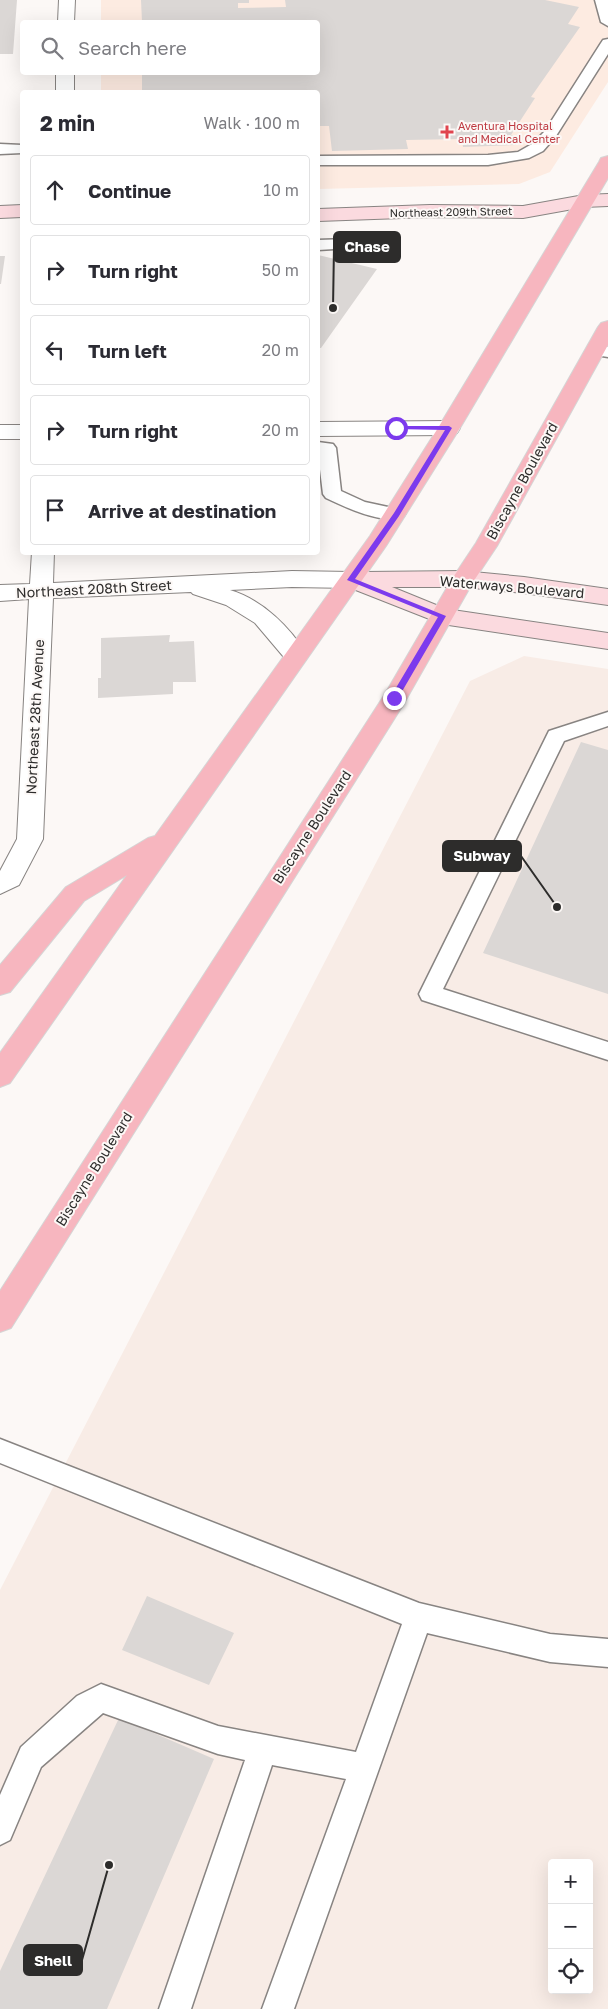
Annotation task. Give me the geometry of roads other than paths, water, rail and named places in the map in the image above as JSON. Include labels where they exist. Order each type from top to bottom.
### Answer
[{"type":"main road","points":[[0,1075],[396,514],[608,162]]},
{"type":"main road","name":"Biscayne Boulevard","points":[[0,1318],[394,698],[463,579],[486,546],[602,351],[608,327]]},
{"type":"main road","points":[[0,984],[75,894],[167,839]]},
{"type":"street","points":[[66,20],[67,0]]},
{"type":"street","points":[[65,90],[66,75]]},
{"type":"street","name":"Northeast 209th Street","points":[[320,197],[533,194],[584,201]]},
{"type":"street","name":"Northeast 209th Street","points":[[320,215],[430,211],[522,212],[584,201],[608,200]]},
{"type":"street","points":[[0,212],[20,211]]},
{"type":"street","points":[[320,429],[449,428]]},
{"type":"street","points":[[0,432],[20,432]]},
{"type":"street","name":"Northeast 28th Avenue","points":[[5,881],[30,839],[43,555]]},
{"type":"street","name":"Northeast 208th Street","points":[[0,593],[292,579],[351,580]]},
{"type":"street","name":"Waterways Boulevard","points":[[351,580],[463,579],[524,585],[608,597]]},
{"type":"street","points":[[351,580],[442,616],[608,641]]},
{"type":"street","name":"Northeast 208th Street","points":[[188,584],[234,599],[263,617],[296,656]]},
{"type":"lane","points":[[602,0],[608,22]]},
{"type":"lane","points":[[320,161],[488,160],[514,158],[530,154],[541,146],[551,133],[608,43]]},
{"type":"lane","points":[[0,149],[20,149]]},
{"type":"lane","points":[[320,245],[378,243]]},
{"type":"lane","points":[[320,448],[328,448],[332,494],[360,507],[396,514]]},
{"type":"lane","points":[[608,719],[556,736],[430,994],[608,1051]]},
{"type":"lane","points":[[0,1451],[419,1617],[550,1648],[608,1652]]},
{"type":"lane","points":[[278,2009],[419,1617]]},
{"type":"lane","points":[[0,1830],[31,1757],[87,1706],[101,1698],[218,1740],[365,1768]]},
{"type":"lane","points":[[176,2009],[263,1748]]},
{"type":"place","name":"Aventura Hospital and Medical Center","points":[[447,132]]},
{"type":"place","name":"Chase","points":[[333,308]]},
{"type":"place","name":"Subway","points":[[557,907]]},
{"type":"place","name":"Shell","points":[[109,1865]]}]
